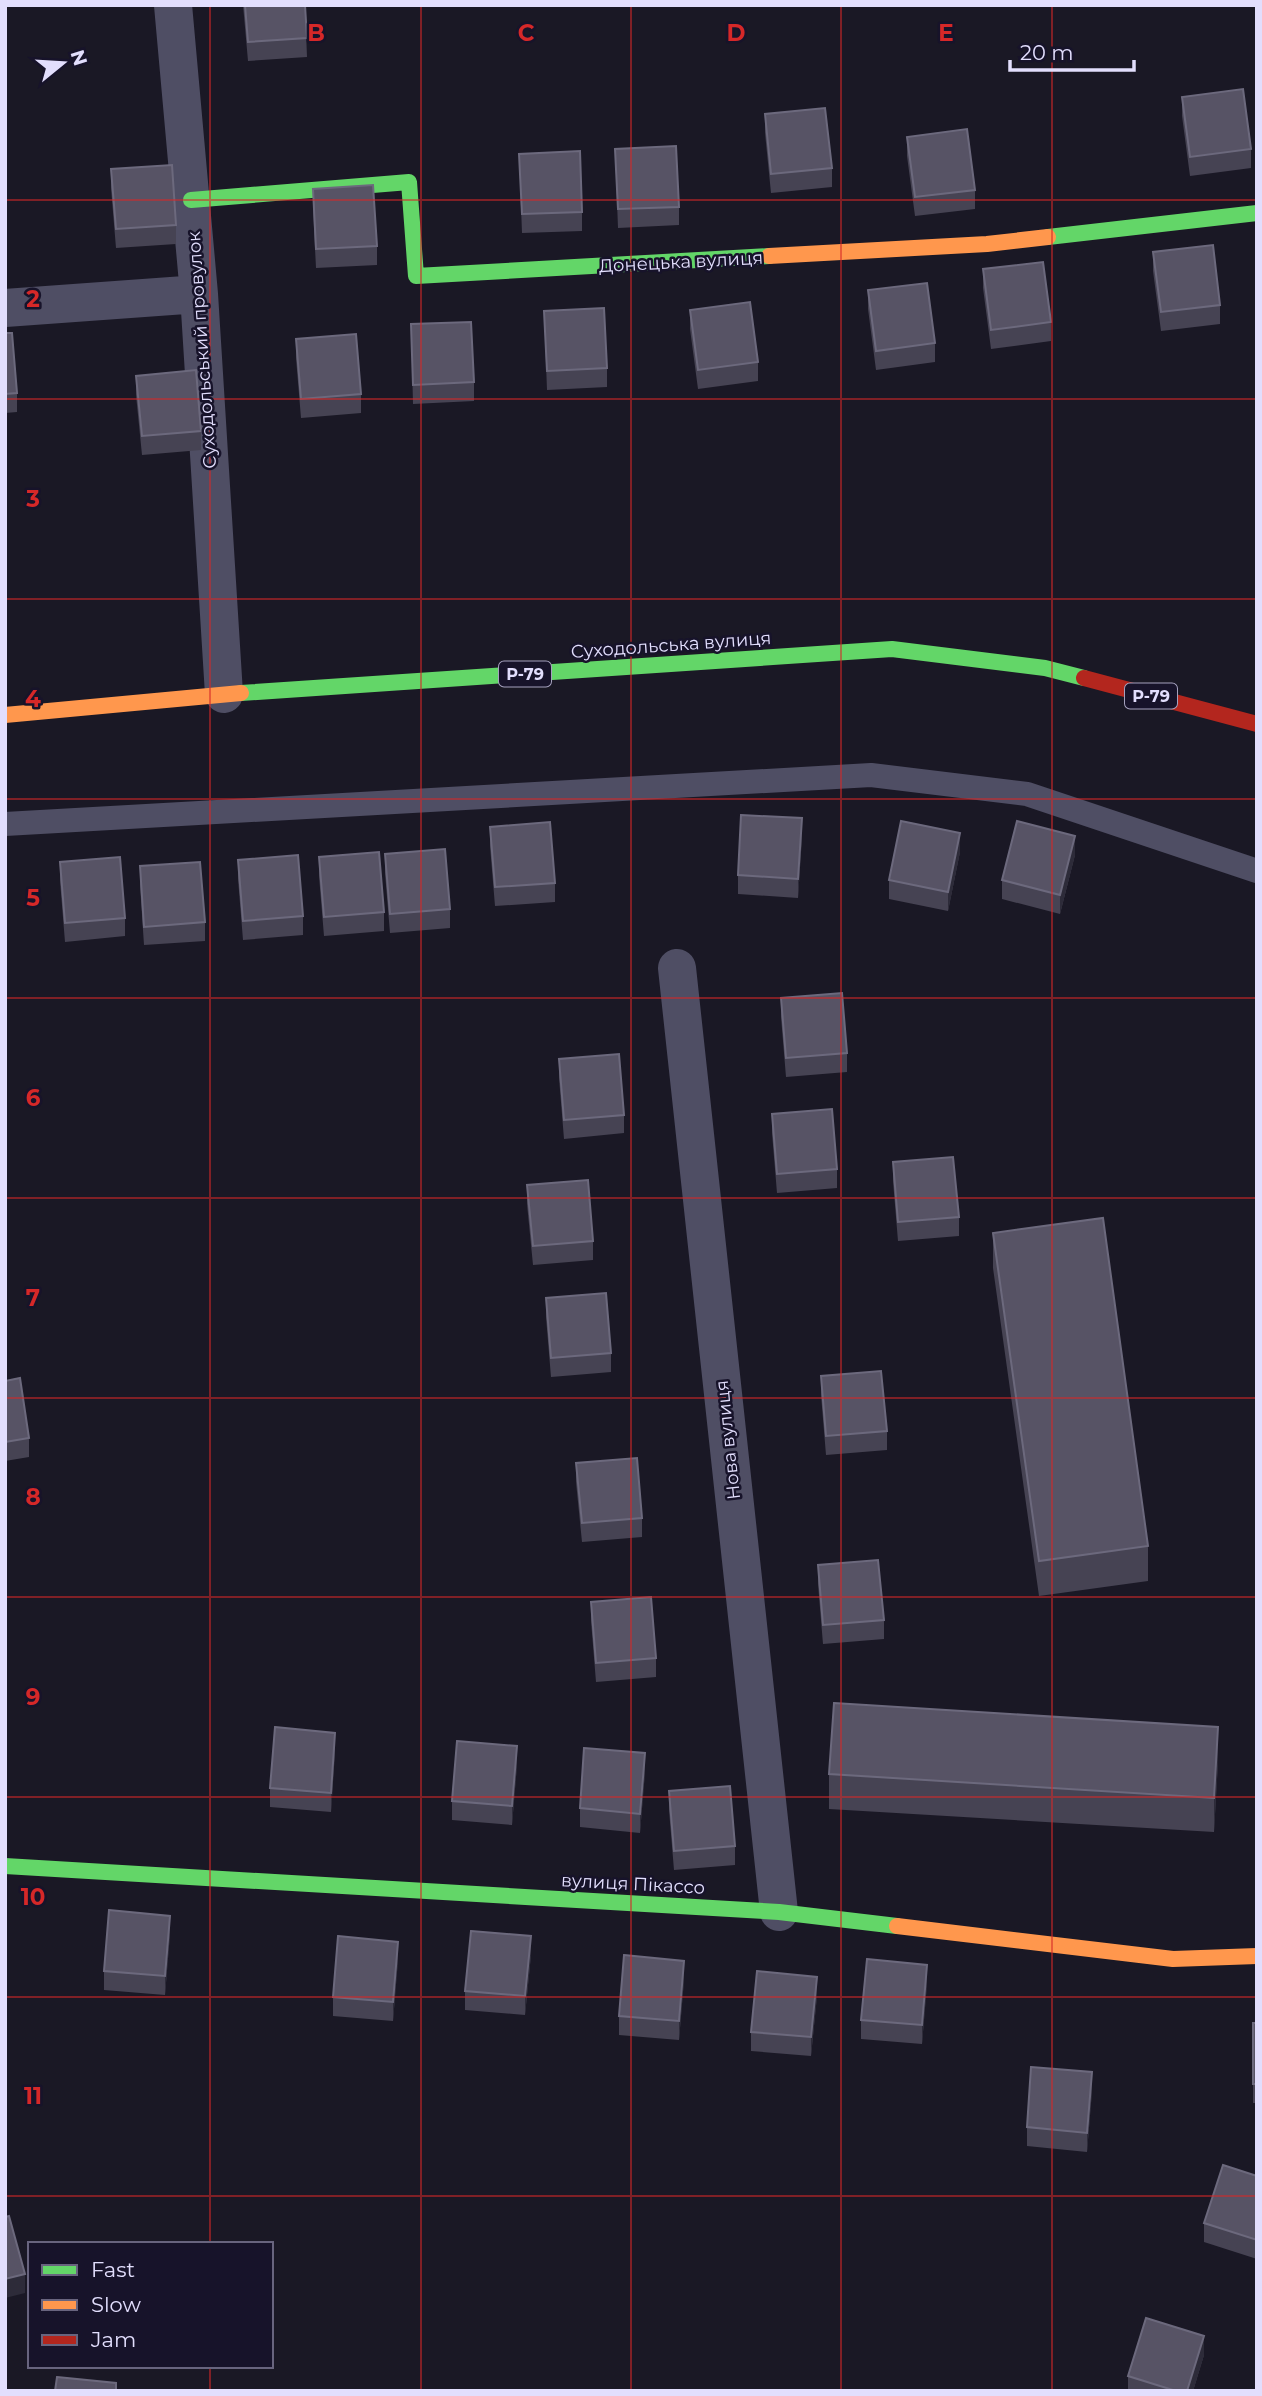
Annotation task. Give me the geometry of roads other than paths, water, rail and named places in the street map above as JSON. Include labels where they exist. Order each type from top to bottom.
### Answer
[{"type":"street","name":"Суходольський провулок","points":[[173,5],[199,294],[224,694]]},
{"type":"street","name":"Донецька вулиця","points":[[191,200],[409,182],[416,276],[987,244],[1257,213]]},
{"type":"street","points":[[5,308],[199,294]]},
{"type":"street","name":"Суходольська вулиця","points":[[5,715],[224,694],[892,649],[1045,668],[1257,724]]},
{"type":"street","name":"Нова вулиця","points":[[677,968],[779,1912]]},
{"type":"street","name":"вулиця Пікассо","points":[[5,1866],[779,1912],[1173,1959],[1257,1956]]},
{"type":"lane","points":[[5,824],[871,775],[1027,794],[1257,871]]}]
